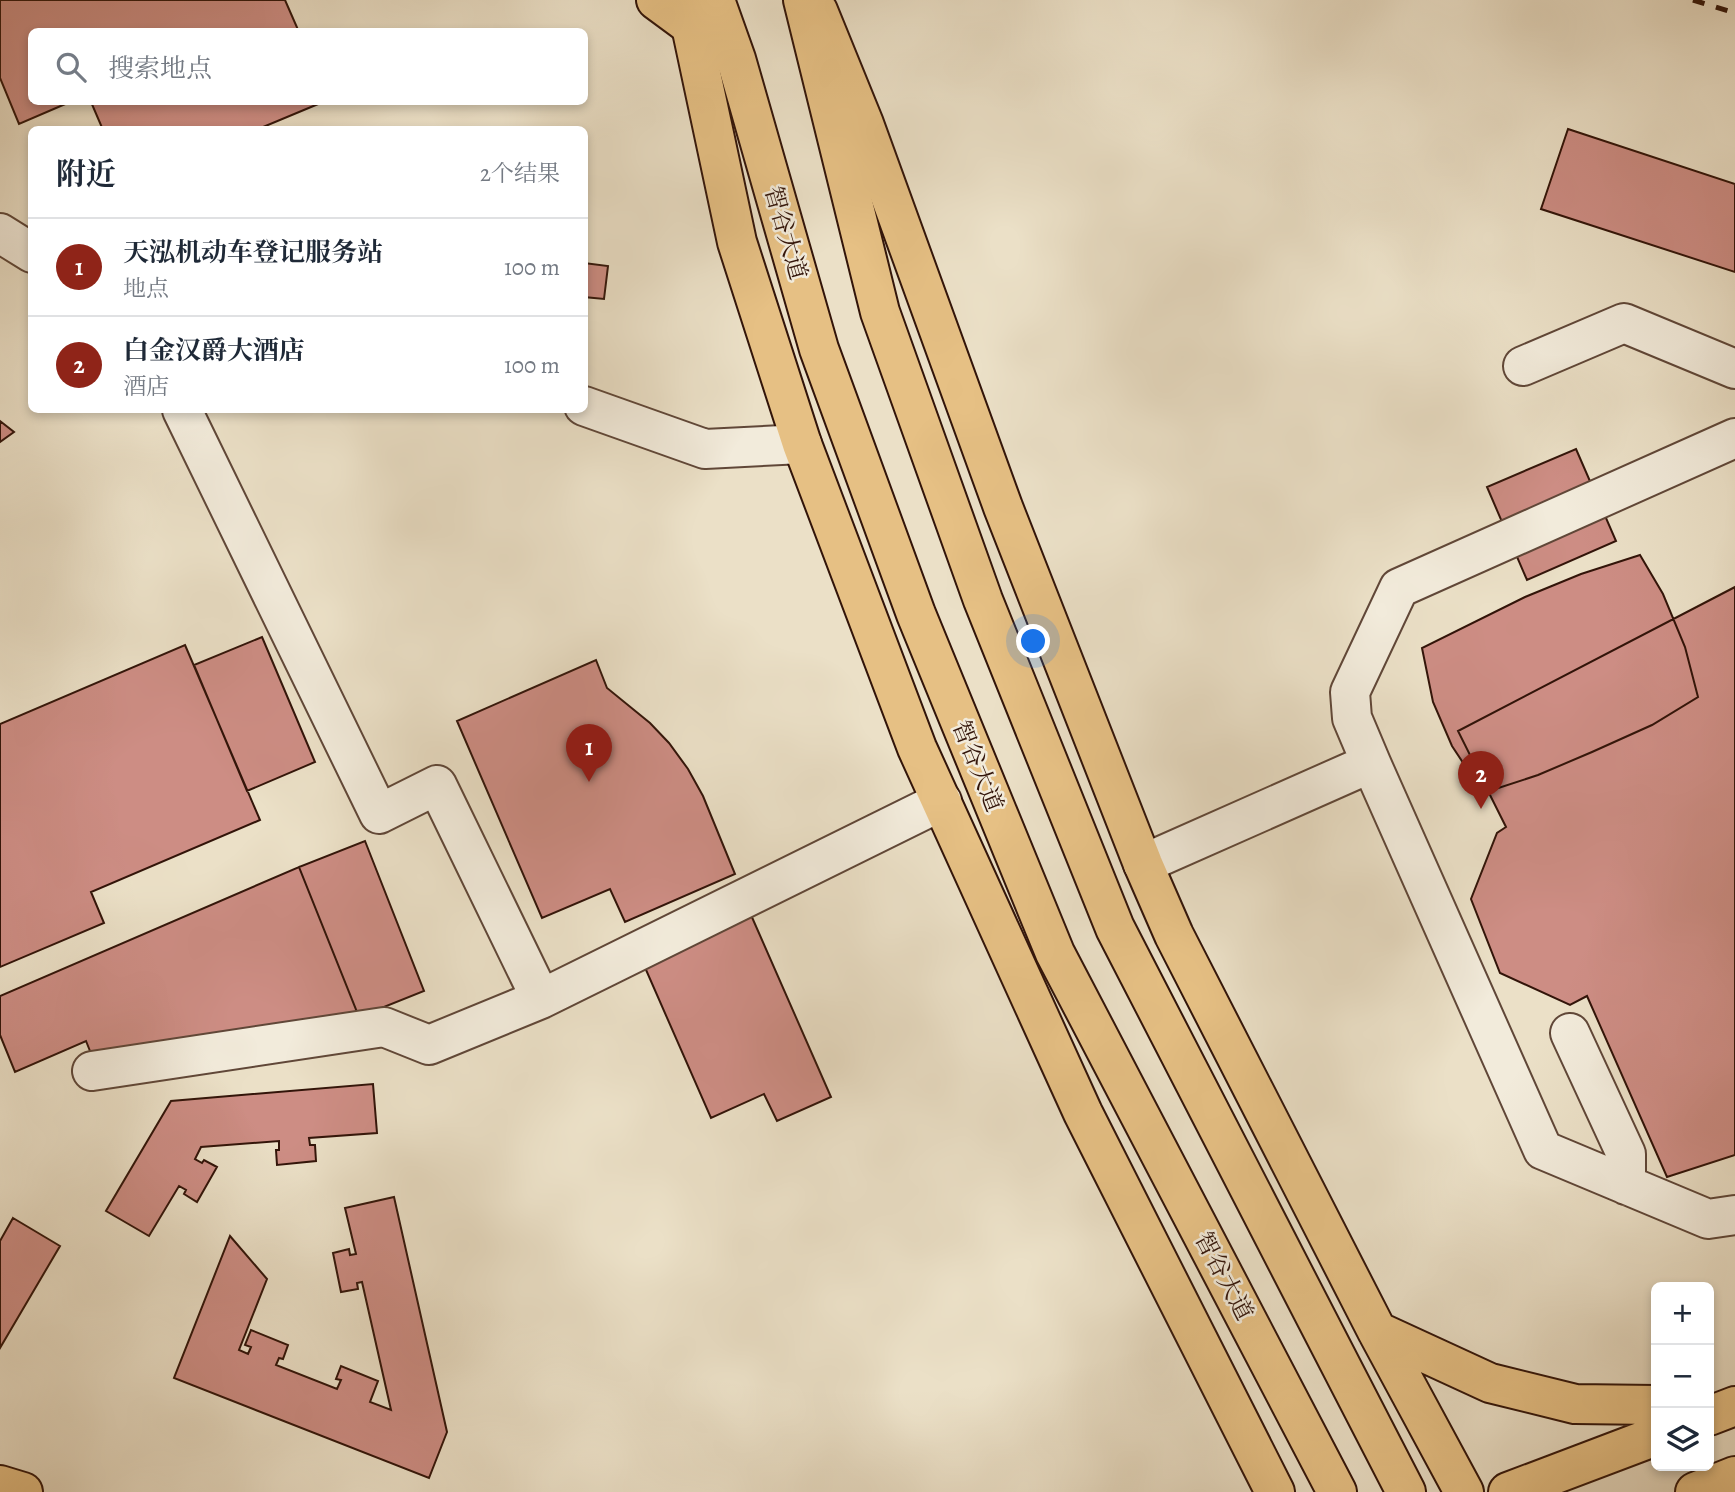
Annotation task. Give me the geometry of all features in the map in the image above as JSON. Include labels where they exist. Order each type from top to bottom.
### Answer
[{"type":"main road","points":[[656,0],[699,9],[737,242],[802,444],[917,748],[1083,1113],[1275,1492]]},
{"type":"main road","points":[[803,0],[880,312],[984,600],[1115,928],[1406,1492]]},
{"type":"main road","points":[[813,0],[864,124],[1003,507],[1143,864],[1174,935],[1377,1331],[1464,1492]]},
{"type":"main road","name":"智谷大道","points":[[699,9],[736,58],[819,349],[916,614],[1055,953],[1337,1492]]},
{"type":"main road","points":[[1377,1331],[1490,1383],[1575,1404],[1651,1405]]},
{"type":"main road","points":[[1714,1405],[1735,1406]]},
{"type":"main road","points":[[1714,1414],[1735,1406]]},
{"type":"main road","points":[[1508,1492],[1651,1438]]},
{"type":"main road","points":[[1695,1492],[1735,1476]]},
{"type":"main road","points":[[0,1485],[23,1492]]},
{"type":"main road","points":[[1729,1492],[1735,1486]]},
{"type":"lane","points":[[0,233],[28,250]]},
{"type":"lane","points":[[1523,366],[1624,323],[1735,369]]},
{"type":"lane","points":[[588,407],[705,449],[802,444]]},
{"type":"lane","points":[[183,413],[379,814],[437,785],[541,999]]},
{"type":"lane","points":[[1735,438],[1399,588],[1350,692],[1352,718],[1543,1150],[1708,1219],[1735,1215]]},
{"type":"lane","points":[[1143,864],[1371,763]]},
{"type":"lane","points":[[92,1070],[384,1027],[429,1045],[541,999],[942,801]]},
{"type":"lane","points":[[1570,1033],[1626,1154],[1626,1185]]},
{"type":"building","points":[[0,0],[285,0],[297,28],[28,28],[28,105],[63,105],[19,124],[0,78]]},
{"type":"building","points":[[92,105],[316,105],[266,126],[101,126]]},
{"type":"building","points":[[1568,129],[1735,184],[1735,272],[1541,209]]},
{"type":"building","points":[[588,264],[608,266],[604,299],[588,297]]},
{"type":"building","points":[[0,421],[14,432],[0,442]]},
{"type":"building","points":[[1576,449],[1616,541],[1527,580],[1487,487]]},
{"type":"building","points":[[1640,555],[1663,594],[1685,647],[1698,697],[1652,725],[1592,752],[1538,775],[1483,793],[1452,746],[1433,702],[1422,648],[1525,597],[1581,574]]},
{"type":"building","points":[[1735,587],[1735,1155],[1667,1177],[1587,996],[1570,1005],[1500,973],[1471,899],[1497,833],[1506,827],[1458,731]]},
{"type":"building","points":[[262,637],[315,762],[247,791],[194,665]]},
{"type":"building","points":[[185,645],[260,820],[91,892],[104,923],[0,967],[0,724]]},
{"type":"building","points":[[596,660],[607,688],[650,723],[688,769],[703,796],[735,874],[625,922],[610,889],[542,918],[457,721]]},
{"type":"building","points":[[365,841],[424,991],[359,1017],[299,867]]},
{"type":"building","points":[[299,867],[359,1017],[94,1061],[86,1041],[15,1072],[0,1035],[0,996]]},
{"type":"building","points":[[751,915],[831,1097],[777,1121],[764,1094],[711,1118],[643,963]]},
{"type":"building","points":[[373,1084],[377,1133],[309,1138],[310,1145],[315,1145],[316,1161],[277,1165],[276,1150],[279,1150],[279,1141],[201,1147],[195,1159],[202,1163],[204,1160],[217,1167],[197,1202],[184,1194],[186,1190],[179,1186],[149,1236],[106,1211],[171,1101]]},
{"type":"building","points":[[394,1197],[447,1432],[429,1478],[174,1378],[230,1236],[267,1279],[239,1350],[248,1354],[251,1347],[245,1345],[251,1330],[288,1345],[283,1359],[279,1358],[276,1365],[337,1389],[341,1380],[336,1379],[341,1366],[378,1381],[370,1402],[391,1410],[362,1282],[357,1283],[358,1289],[341,1292],[333,1253],[349,1249],[350,1255],[356,1254],[345,1208]]},
{"type":"building","points":[[13,1218],[60,1246],[0,1348],[0,1241]]},
{"type":"railway","points":[[1693,0],[1735,13]]},
{"type":"place","name":"天泓机动车登记服务站","points":[[589,782]]},
{"type":"place","name":"白金汉爵大酒店","points":[[1481,809]]}]
